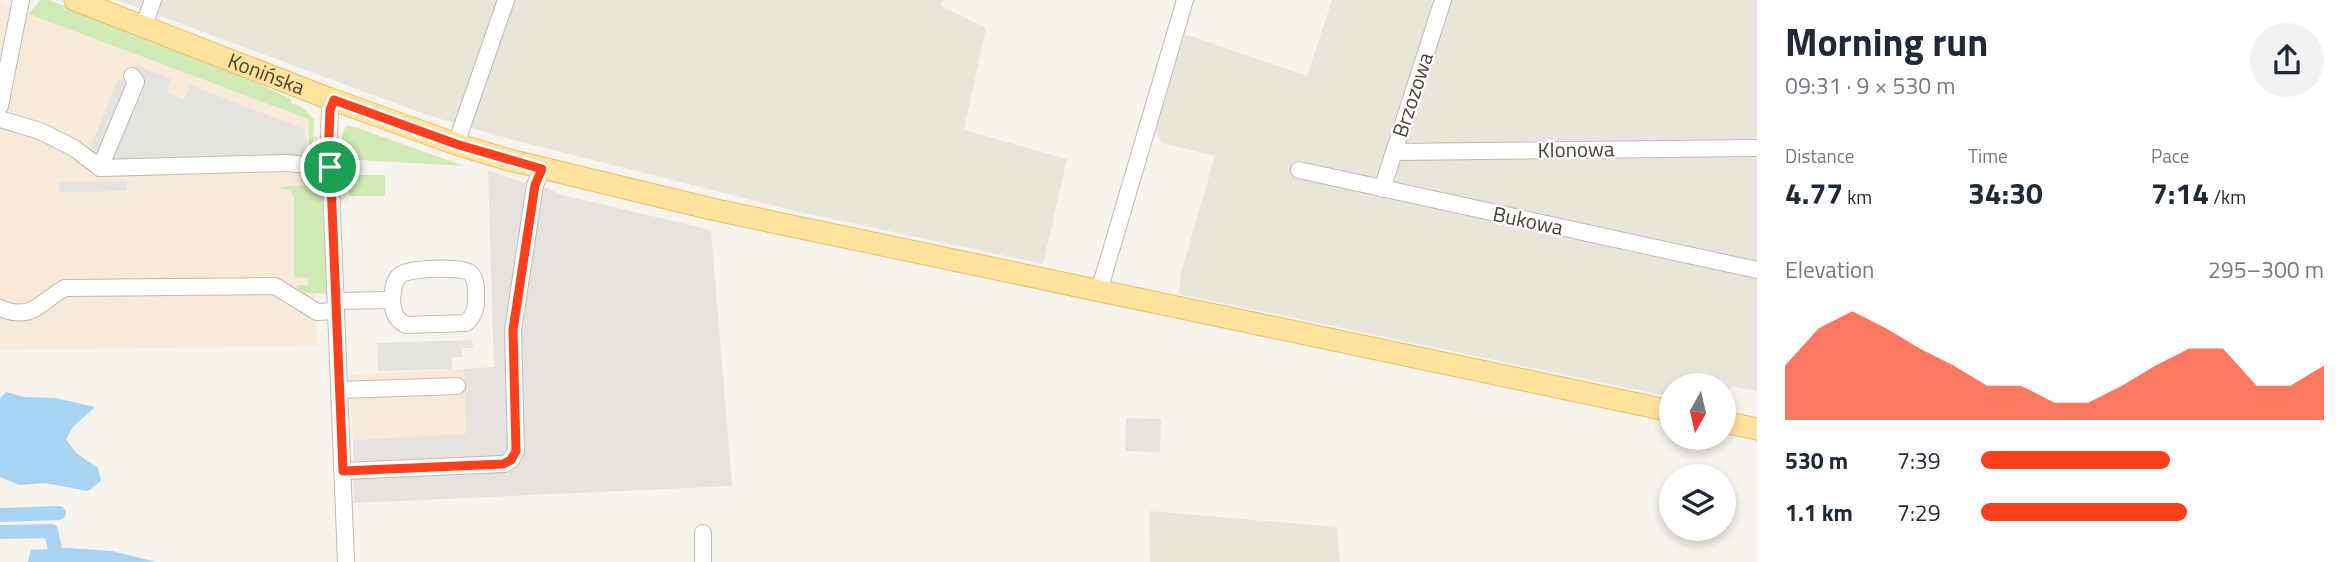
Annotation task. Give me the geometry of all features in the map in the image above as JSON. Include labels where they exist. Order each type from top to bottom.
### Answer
[{"type":"main road","name":"Konińska","points":[[75,0],[334,100],[456,144],[542,169],[729,213],[1659,408]]},
{"type":"main road","points":[[1736,425],[1757,429]]},
{"type":"street","points":[[0,106],[7,42],[21,0]]},
{"type":"street","points":[[144,26],[153,0]]},
{"type":"street","points":[[456,144],[506,0]]},
{"type":"street","points":[[1099,291],[1185,0]]},
{"type":"street","name":"Brzozowa","points":[[1382,189],[1443,0]]},
{"type":"street","points":[[100,168],[136,82],[132,76]]},
{"type":"street","points":[[334,100],[329,121],[330,167],[346,562]]},
{"type":"street","points":[[0,119],[40,131],[74,148],[100,168],[286,163],[330,167]]},
{"type":"street","name":"Klonowa","points":[[1394,152],[1757,148]]},
{"type":"street","points":[[343,471],[503,464],[511,460],[516,451],[513,330],[535,185],[542,169]]},
{"type":"street","name":"Bukowa","points":[[1298,170],[1757,270]]},
{"type":"street","points":[[464,270],[472,275],[476,283],[474,316],[466,323],[406,325],[394,315],[392,300],[395,282],[401,274],[411,271],[464,270]]},
{"type":"street","points":[[0,308],[11,313],[31,312],[65,288],[275,286],[317,312],[392,300]]},
{"type":"street","points":[[340,390],[457,386]]},
{"type":"street","points":[[703,533],[703,562]]},
{"type":"shaded area","points":[[117,0],[942,0],[941,6],[986,28],[964,130],[1067,159],[1043,264],[800,212],[517,141],[427,115]]},
{"type":"shaded area","points":[[1332,0],[1757,0],[1757,391],[1736,387],[1736,373],[1659,373],[1659,394],[1179,294],[1181,273],[1215,156],[1162,143],[1152,126],[1182,33],[1307,76]]},
{"type":"shaded area","points":[[0,3],[308,119],[307,156],[318,346],[0,350]]},
{"type":"shaded area","points":[[136,65],[171,79],[167,92],[184,100],[190,85],[304,129],[307,156],[97,160],[89,151],[118,79],[130,82]]},
{"type":"shaded area","points":[[488,170],[545,187],[562,195],[711,230],[732,486],[354,503],[353,440],[466,434],[464,369],[494,367]]},
{"type":"shaded area","points":[[127,181],[127,191],[59,192],[59,182]]},
{"type":"shaded area","points":[[472,340],[473,348],[462,348],[462,357],[452,357],[452,369],[378,371],[377,343]]},
{"type":"shaded area","points":[[464,369],[466,434],[353,440],[349,375]]},
{"type":"shaded area","points":[[1126,418],[1161,419],[1160,452],[1125,451]]},
{"type":"shaded area","points":[[1149,511],[1337,527],[1340,562],[1150,562]]},
{"type":"green space","points":[[40,0],[49,0],[220,66],[291,99],[291,103],[303,108],[314,119],[313,149],[309,149],[308,119],[29,14]]},
{"type":"green space","points":[[346,126],[464,166],[343,159],[342,135]]},
{"type":"green space","points":[[348,175],[385,175],[385,196],[349,196]]},
{"type":"green space","points":[[312,176],[321,184],[328,294],[296,292],[297,285],[308,285],[308,278],[294,277],[294,197],[290,191],[279,188],[309,186],[309,177]]},
{"type":"water","points":[[6,392],[24,397],[56,398],[95,407],[73,427],[66,439],[76,453],[98,468],[101,481],[88,491],[45,483],[19,485],[0,477],[0,398]]},
{"type":"water","points":[[68,548],[112,551],[156,562],[28,562],[31,550]]},
{"type":"waterway","points":[[0,515],[59,513]]},
{"type":"waterway","points":[[0,532],[51,531],[55,549]]},
{"type":"route","points":[[334,100],[456,144],[542,169],[535,185],[513,330],[516,451],[511,460],[503,464],[343,471],[330,167],[329,121],[334,100]]}]
